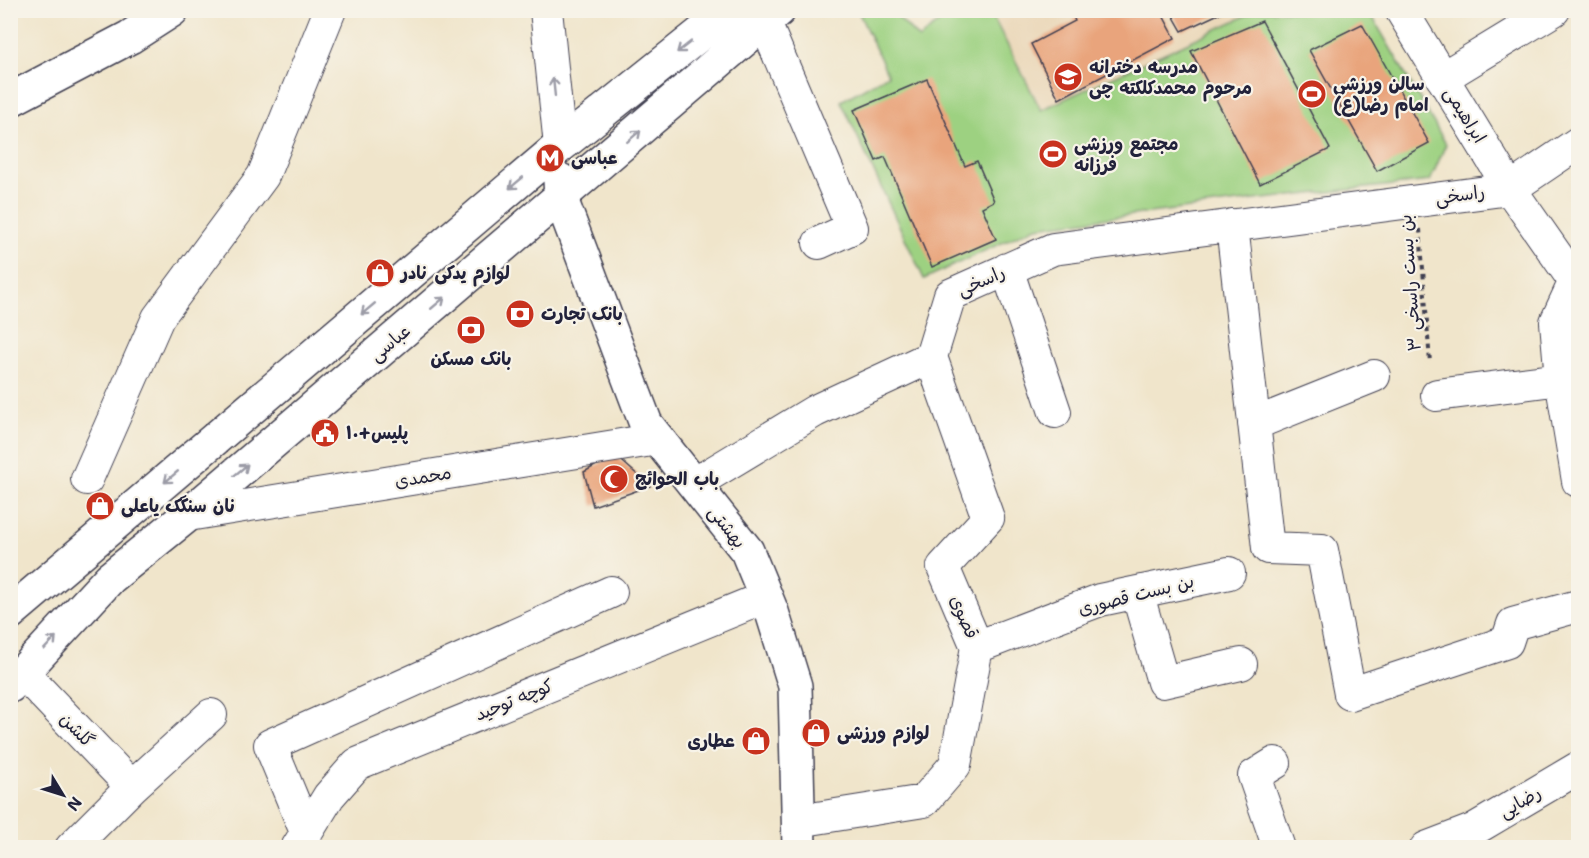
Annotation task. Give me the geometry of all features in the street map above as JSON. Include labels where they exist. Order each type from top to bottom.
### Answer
[{"type":"main road","points":[[10,100],[130,37],[172,10]]},
{"type":"main road","points":[[10,613],[560,146],[730,10]]},
{"type":"main road","name":"عباسى","points":[[16,680],[110,578],[188,515],[561,199],[772,17]]},
{"type":"main road","name":"بهشتی","points":[[560,146],[561,199],[646,424],[747,551],[766,597],[795,686],[799,835]]},
{"type":"street","points":[[87,479],[158,318],[263,176],[330,10]]},
{"type":"street","points":[[546,10],[560,146]]},
{"type":"street","name":"ابراهیمی","points":[[1401,10],[1510,189],[1577,284]]},
{"type":"street","points":[[1442,78],[1554,10]]},
{"type":"street","points":[[772,17],[852,228],[819,243]]},
{"type":"street","points":[[1510,189],[1578,144]]},
{"type":"street","name":"راسخی","points":[[931,357],[950,295],[1053,249],[1510,189]]},
{"type":"street","points":[[1232,225],[1268,548],[1322,550],[1350,694],[1507,642],[1513,624],[1578,606]]},
{"type":"street","points":[[1007,269],[1055,412]]},
{"type":"street","points":[[1577,284],[1556,322],[1561,379],[1578,481]]},
{"type":"street","points":[[694,484],[815,411],[931,357]]},
{"type":"street","name":"قصوی","points":[[799,835],[924,801],[955,765],[976,647],[943,567],[988,518],[931,357]]},
{"type":"street","points":[[1254,424],[1374,376]]},
{"type":"street","points":[[1437,395],[1561,379]]},
{"type":"street","name":"محمدی","points":[[188,515],[658,440]]},
{"type":"street","name":"بن بست قصوری","points":[[976,647],[1100,600],[1229,573]]},
{"type":"street","points":[[301,840],[270,745],[611,592]]},
{"type":"street","points":[[1137,592],[1163,682],[1242,664]]},
{"type":"street","name":"کوچه توحید","points":[[301,840],[328,796],[357,764],[766,597]]},
{"type":"street","name":"گلشن","points":[[16,680],[132,787]]},
{"type":"street","points":[[71,848],[132,787],[211,715]]},
{"type":"street","points":[[1275,764],[1254,776],[1279,848]]},
{"type":"street","name":"رضایی","points":[[1426,848],[1463,841],[1473,830],[1578,768]]},
{"type":"path","name":"بن بست راسخی ۳","points":[[1418,201],[1430,363]]},
{"type":"shaded area","name":"مدرسه دخترانه مرحوم محمدکلکته چی","points":[[989,11],[1256,11],[1041,110]]},
{"type":"green space","name":"مجتمع ورزشی فرزانه","points":[[858,11],[892,11],[919,39],[952,11],[990,11],[1041,110],[1256,11],[1369,11],[1446,144],[1430,181],[1036,227],[924,279],[841,101],[888,75]]},
{"type":"building","name":"مدرسه دخترانه مرحوم محمدکلکته چی","points":[[1070,10],[1160,10],[1175,38],[1059,99],[1031,44],[1075,21]]},
{"type":"building","points":[[1170,10],[1227,10],[1182,31]]},
{"type":"building","points":[[1262,21],[1330,149],[1260,184],[1191,51]]},
{"type":"building","points":[[1362,24],[1429,143],[1377,171],[1309,50]]},
{"type":"building","points":[[927,79],[965,166],[977,161],[994,201],[982,207],[996,239],[932,267],[885,157],[876,161],[854,110]]},
{"type":"building","name":"باب الحوائج","points":[[615,455],[650,486],[593,506],[584,472]]},
{"type":"place","name":"مدرسه دخترانه مرحوم محمدکلکته چی","points":[[1068,77]]},
{"type":"place","name":"سالن ورزشی امام رضا(ع)","points":[[1312,94]]},
{"type":"place","name":"مجتمع ورزشی فرزانه","points":[[1053,154]]},
{"type":"place","name":"عباسی","points":[[550,158]]},
{"type":"place","name":"لوازم یدکی نادر","points":[[380,273]]},
{"type":"place","name":"بانک تجارت","points":[[520,314]]},
{"type":"place","name":"بانک مسکن","points":[[471,330]]},
{"type":"place","name":"پلیس+۱۰","points":[[325,433]]},
{"type":"place","name":"باب الحوائج","points":[[614,479]]},
{"type":"place","name":"نان سنگک یاعلی","points":[[100,506]]},
{"type":"place","name":"لوازم ورزشی","points":[[816,733]]},
{"type":"place","name":"عطاری","points":[[756,741]]}]
